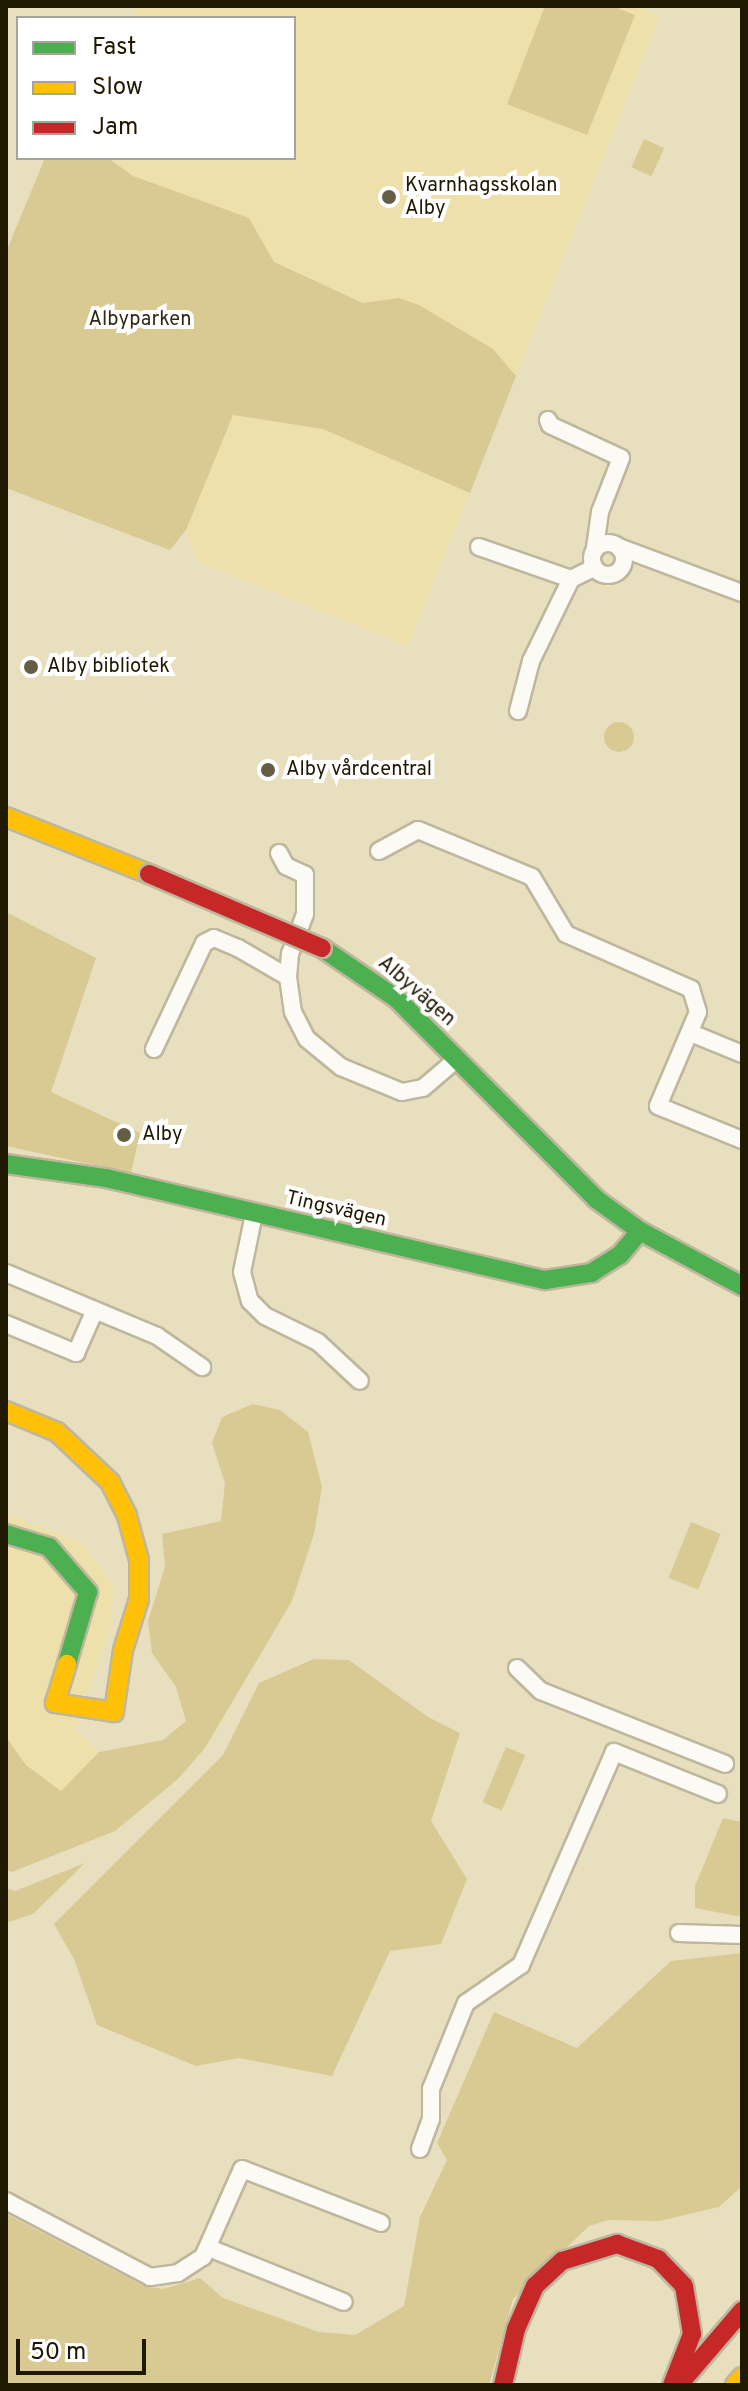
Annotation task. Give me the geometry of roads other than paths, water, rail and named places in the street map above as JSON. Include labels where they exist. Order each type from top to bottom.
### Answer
[{"type":"main road","name":"Albyvägen","points":[[6,817],[322,948],[397,999],[553,1161],[640,1231],[742,1286]]},
{"type":"main road","name":"Tingsvägen","points":[[6,1164],[106,1178],[545,1280],[591,1273],[620,1255],[640,1231]]},
{"type":"main road","points":[[6,1411],[57,1432],[78,1447],[110,1482],[127,1516],[139,1560],[139,1599],[123,1650],[114,1712],[55,1703],[88,1592],[49,1547],[6,1534]]},
{"type":"main road","points":[[503,2385],[516,2329],[535,2286],[562,2261],[617,2244],[658,2259],[684,2286],[692,2334],[672,2385]]},
{"type":"main road","points":[[679,2385],[742,2311]]},
{"type":"main road","points":[[735,2385],[742,2377]]},
{"type":"street","points":[[548,420],[550,425],[621,458],[600,512],[594,568]]},
{"type":"street","points":[[595,549],[604,543],[619,547],[742,593]]},
{"type":"street","points":[[479,547],[571,579]]},
{"type":"street","points":[[594,568],[601,574],[617,574],[625,561],[619,547]]},
{"type":"street","points":[[518,711],[531,661],[571,579],[594,568]]},
{"type":"street","points":[[379,851],[418,830],[532,877],[566,934],[691,989],[698,1002],[691,1033],[658,1106],[742,1140]]},
{"type":"street","points":[[279,853],[286,866],[305,875],[305,914],[290,954],[288,977],[293,1012],[307,1039],[341,1067],[367,1080],[411,1092],[423,1088],[457,1059]]},
{"type":"street","points":[[154,1049],[204,943],[214,938],[288,977]]},
{"type":"street","points":[[691,1033],[742,1054]]},
{"type":"street","points":[[254,1214],[242,1272],[250,1301],[265,1316],[318,1342],[360,1381]]},
{"type":"street","points":[[6,1273],[157,1336],[202,1367]]},
{"type":"street","points":[[6,1324],[76,1353],[95,1310]]},
{"type":"street","points":[[517,1668],[541,1691],[725,1764]]},
{"type":"street","points":[[420,2149],[431,2119],[431,2089],[466,2003],[521,1965],[614,1752],[718,1794]]},
{"type":"street","points":[[679,1933],[742,1935]]},
{"type":"street","points":[[6,2201],[150,2277],[193,2266],[209,2248],[242,2169],[381,2223]]},
{"type":"street","points":[[209,2248],[344,2302]]},
{"type":"place","name":"Kvarnhagsskolan Alby","points":[[389,197]]},
{"type":"place","name":"Alby bibliotek","points":[[31,667]]},
{"type":"place","name":"Alby vårdcentral","points":[[268,770]]},
{"type":"place","name":"Alby","points":[[124,1135]]},
{"type":"park label","name":"Albyparken","points":[[140,320]]}]
